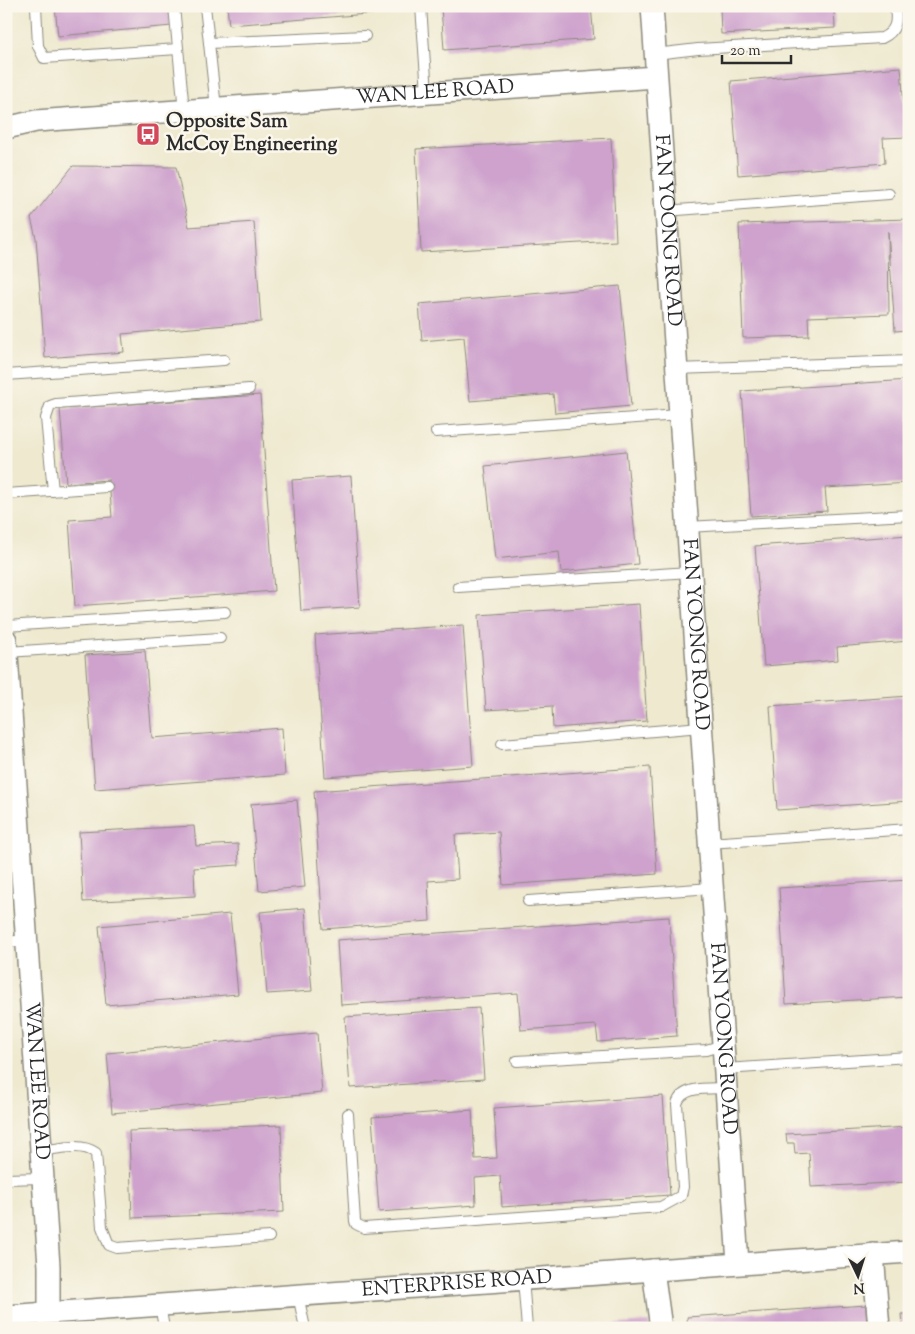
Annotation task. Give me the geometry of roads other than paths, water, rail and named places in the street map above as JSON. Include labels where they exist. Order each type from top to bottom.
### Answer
[{"type":"street","name":"FAN YOONG ROAD","points":[[652,6],[738,1263]]},
{"type":"street","name":"WAN LEE ROAD","points":[[6,128],[36,121],[656,77]]},
{"type":"street","name":"WAN LEE ROAD","points":[[7,646],[16,941],[39,1151],[48,1266],[36,1318]]},
{"type":"street","name":"ENTERPRISE ROAD","points":[[6,1316],[36,1318],[160,1305],[909,1252]]},
{"type":"street","points":[[873,1254],[878,1328]]},
{"type":"street","points":[[653,1270],[661,1328]]},
{"type":"lane","points":[[36,6],[38,46],[44,58],[178,49]]},
{"type":"lane","points":[[174,6],[184,111]]},
{"type":"lane","points":[[205,6],[216,108]]},
{"type":"lane","points":[[421,6],[427,93]]},
{"type":"lane","points":[[654,54],[698,49],[882,38],[890,34],[895,28],[896,6]]},
{"type":"lane","points":[[209,43],[366,36]]},
{"type":"lane","points":[[665,211],[890,194]]},
{"type":"lane","points":[[6,375],[224,360]]},
{"type":"lane","points":[[676,369],[909,361]]},
{"type":"lane","points":[[53,491],[46,418],[50,406],[249,388]]},
{"type":"lane","points":[[436,432],[679,414]]},
{"type":"lane","points":[[6,494],[107,487]]},
{"type":"lane","points":[[687,527],[909,515]]},
{"type":"lane","points":[[458,587],[690,572]]},
{"type":"lane","points":[[6,626],[225,612]]},
{"type":"lane","points":[[7,646],[220,638]]},
{"type":"lane","points":[[502,744],[701,727]]},
{"type":"lane","points":[[709,843],[909,829]]},
{"type":"lane","points":[[528,901],[712,888]]},
{"type":"lane","points":[[518,1061],[706,1050],[723,1045]]},
{"type":"lane","points":[[348,1114],[355,1221],[356,1224],[364,1228],[652,1208],[661,1207],[673,1202],[680,1196],[683,1187],[677,1104],[678,1098],[687,1091],[726,1079],[909,1056]]},
{"type":"lane","points":[[39,1151],[78,1147],[90,1149],[96,1153],[102,1227],[109,1244],[117,1248],[268,1237]]},
{"type":"lane","points":[[6,1179],[41,1178]]},
{"type":"lane","points":[[524,1279],[526,1328]]},
{"type":"lane","points":[[298,1295],[305,1328]]},
{"type":"lane","points":[[160,1305],[164,1328]]},
{"type":"place","name":"Opposite Sam McCoy Engineering","points":[[148,134]]}]
